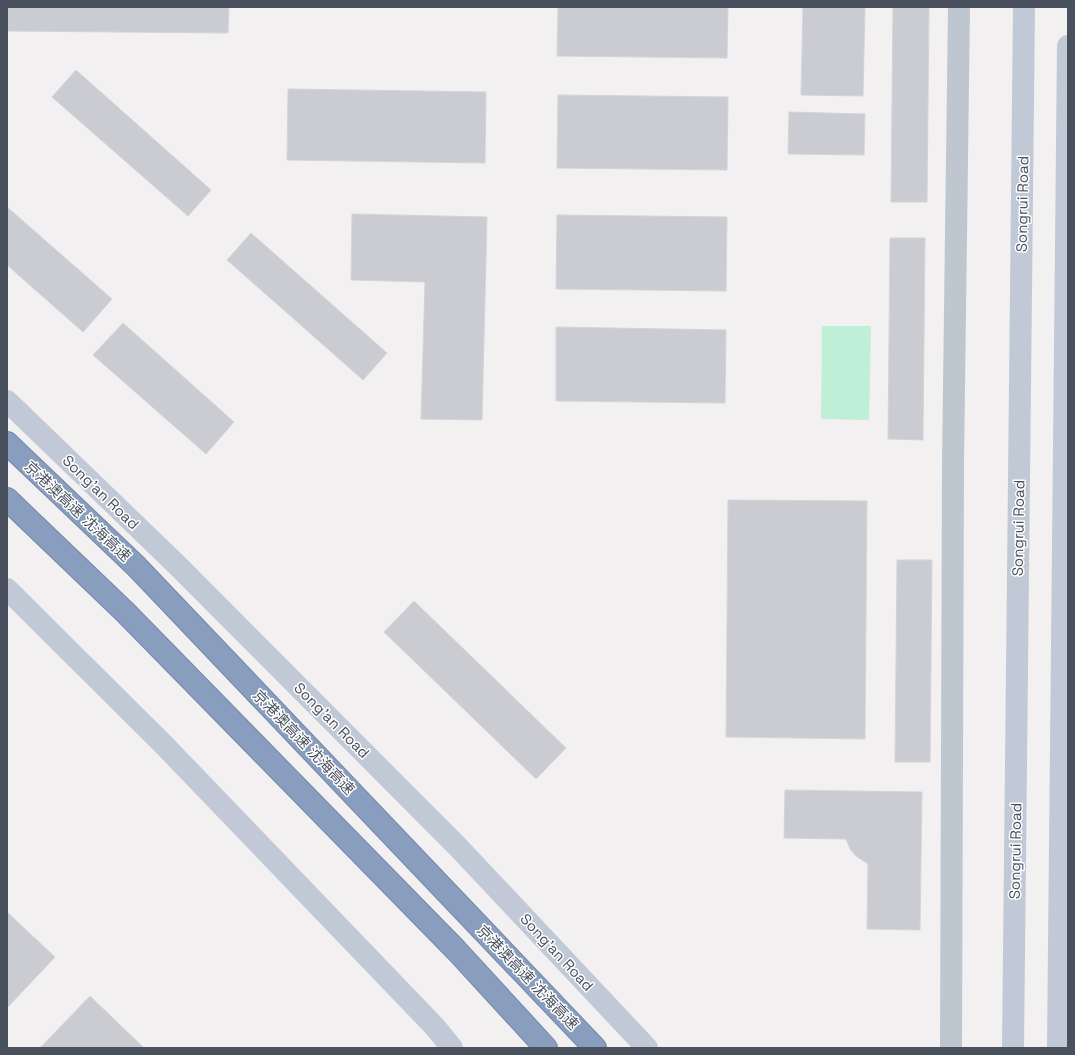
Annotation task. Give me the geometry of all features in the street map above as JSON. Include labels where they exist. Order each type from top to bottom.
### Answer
[{"type":"highway","name":"京港澳高速 沈海高速","points":[[7,443],[136,566],[595,1048]]},
{"type":"highway","points":[[7,499],[131,617],[456,950],[546,1048]]},
{"type":"street","points":[[951,1048],[953,464],[959,7]]},
{"type":"street","name":"Songrui Road","points":[[1013,1048],[1024,7]]},
{"type":"street","points":[[1058,1048],[1068,46]]},
{"type":"street","name":"Song'an Road","points":[[7,401],[176,564],[453,841],[647,1048]]},
{"type":"street","points":[[7,589],[165,746],[435,1027],[452,1048]]},
{"type":"green space","points":[[822,326],[871,326],[869,420],[821,419]]},
{"type":"building","points":[[7,7],[229,7],[228,33],[7,31]]},
{"type":"building","points":[[558,7],[728,7],[727,58],[557,56]]},
{"type":"building","points":[[803,7],[865,7],[863,96],[801,95]]},
{"type":"building","points":[[893,7],[929,7],[927,202],[891,202]]},
{"type":"building","points":[[76,70],[211,190],[188,216],[52,97]]},
{"type":"building","points":[[288,89],[486,92],[485,163],[287,160]]},
{"type":"building","points":[[558,95],[728,97],[727,170],[557,168]]},
{"type":"building","points":[[789,112],[865,114],[864,155],[788,154]]},
{"type":"building","points":[[7,207],[112,299],[83,332],[7,265]]},
{"type":"building","points":[[352,214],[487,217],[482,420],[421,419],[425,282],[351,280]]},
{"type":"building","points":[[557,215],[727,217],[726,291],[556,289]]},
{"type":"building","points":[[251,233],[387,353],[363,380],[227,260]]},
{"type":"building","points":[[890,238],[925,238],[923,440],[888,439]]},
{"type":"building","points":[[123,323],[234,422],[206,454],[93,355]]},
{"type":"building","points":[[556,327],[726,330],[725,403],[556,401]]},
{"type":"building","points":[[728,500],[867,501],[865,739],[726,737]]},
{"type":"building","points":[[897,560],[932,560],[930,762],[895,762]]},
{"type":"building","points":[[414,601],[566,748],[536,779],[384,632]]},
{"type":"building","points":[[785,790],[922,792],[920,930],[867,929],[868,864],[856,856],[850,849],[846,839],[784,838]]},
{"type":"building","points":[[7,912],[55,957],[7,1008]]},
{"type":"building","points":[[90,996],[144,1048],[40,1048]]}]
